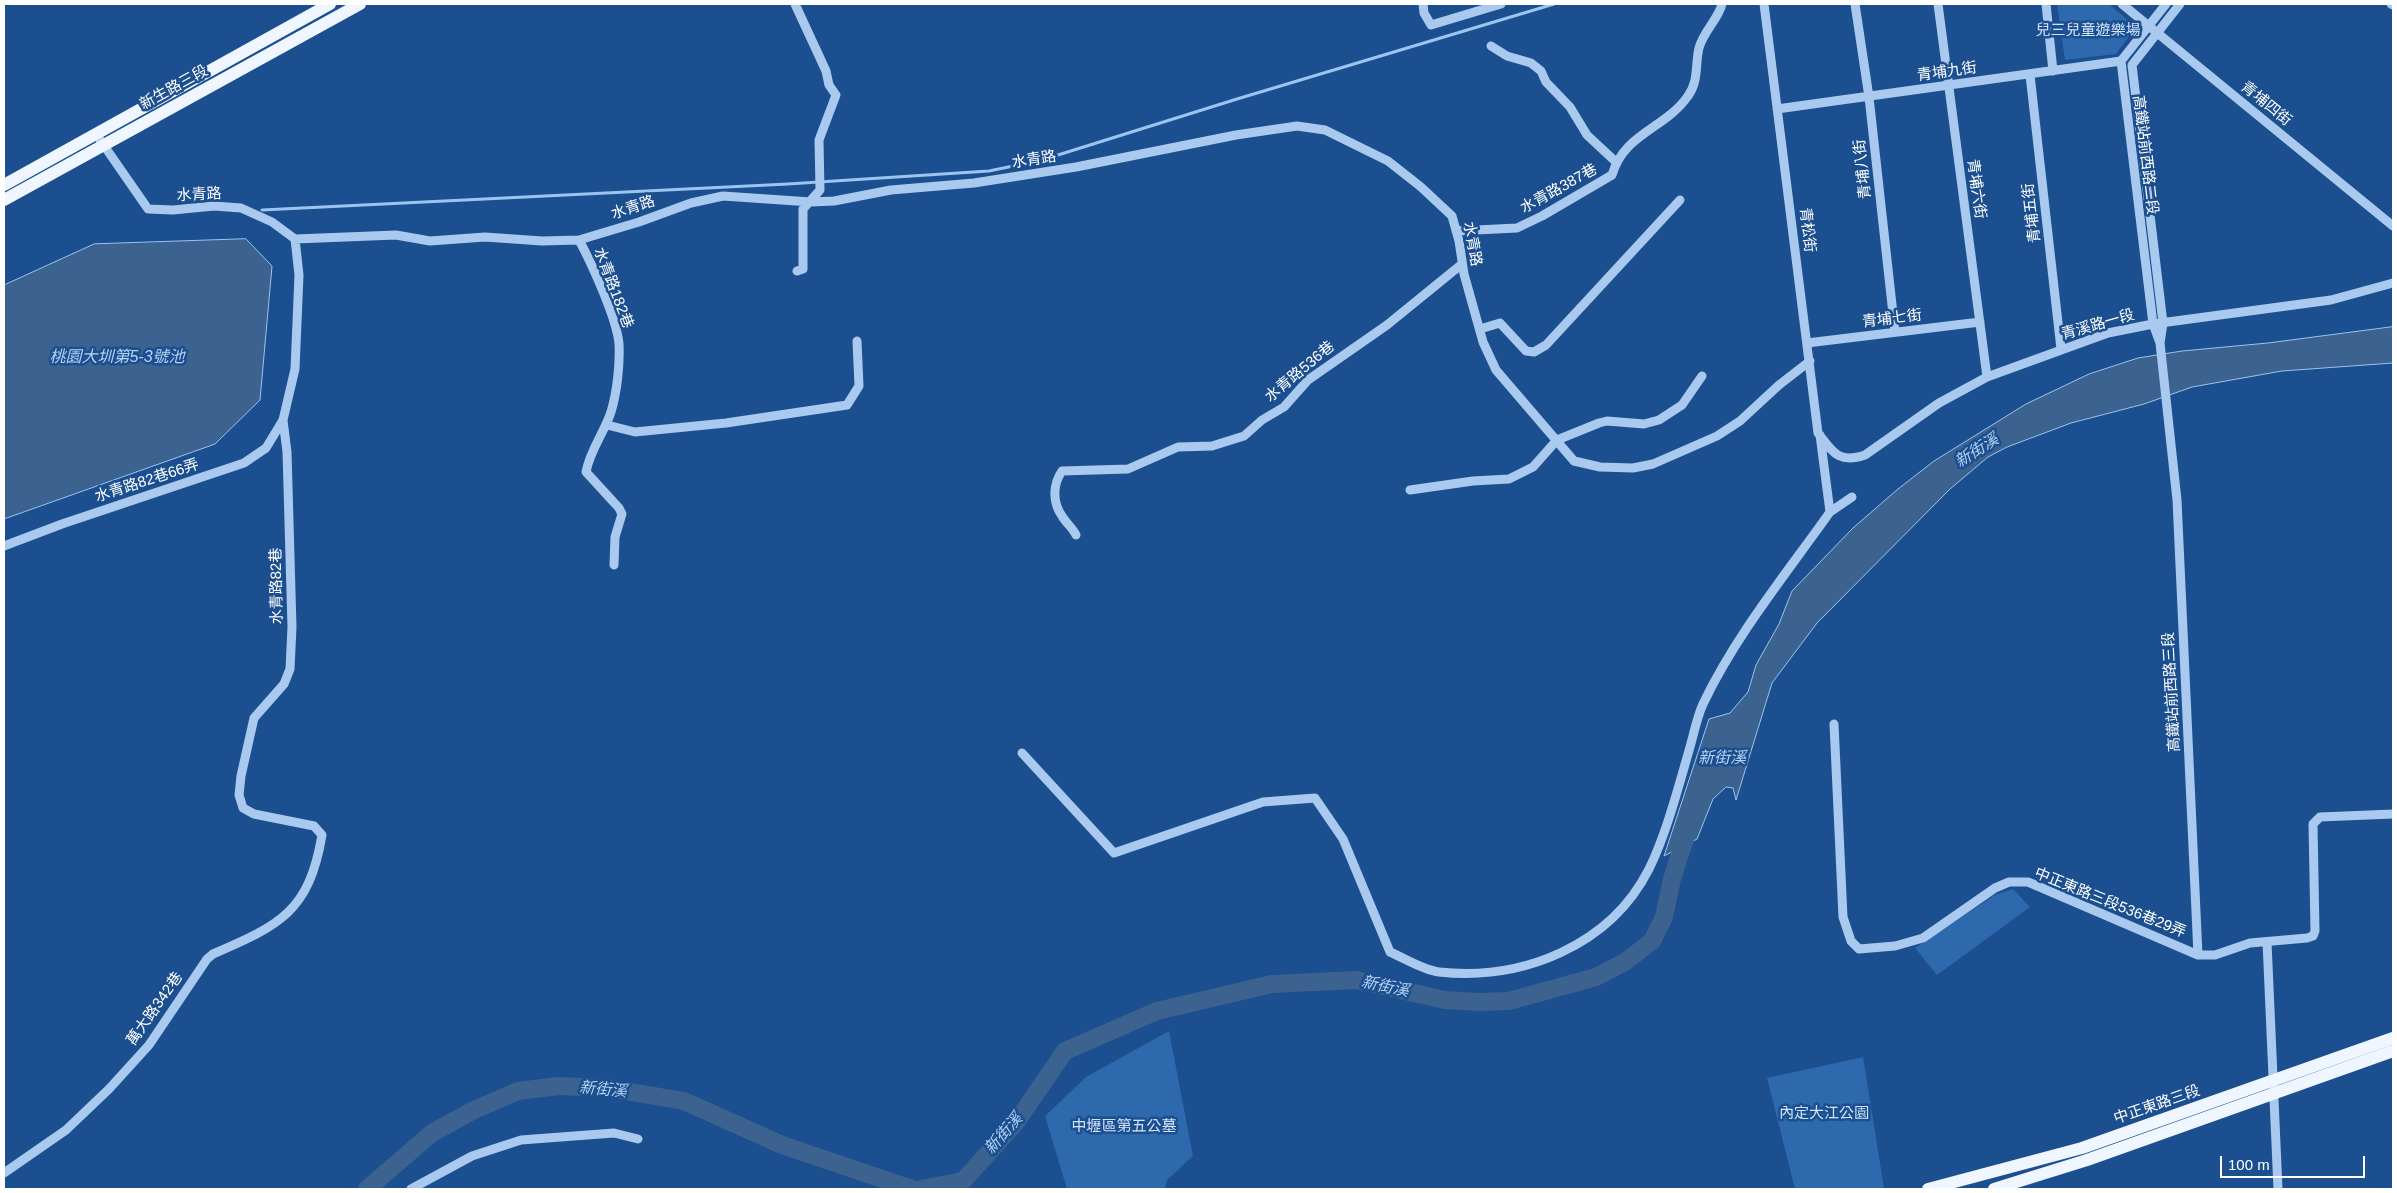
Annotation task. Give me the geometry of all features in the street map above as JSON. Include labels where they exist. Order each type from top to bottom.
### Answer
[{"type":"main road","name":"新生路三段","points":[[4,185],[330,4]]},
{"type":"main road","name":"新生路三段","points":[[4,200],[360,4]]},
{"type":"main road","name":"中正東路三段","points":[[2274,1087],[2393,1038]]},
{"type":"main road","name":"中正東路三段","points":[[1928,1189],[1961,1182],[2082,1148],[2393,1051]]},
{"type":"main road","points":[[1994,1189],[2087,1160],[2274,1087]]},
{"type":"street","points":[[795,4],[826,71],[829,85],[836,95],[820,140],[818,171],[820,190],[803,209],[803,269],[797,271]]},
{"type":"street","points":[[1423,4],[1424,13],[1431,25],[1501,4]]},
{"type":"street","name":"水青路387巷","points":[[1456,231],[1517,228],[1542,216],[1612,175],[1616,162],[1633,140],[1669,116],[1688,97],[1695,83],[1699,47],[1722,4]]},
{"type":"street","name":"青松街","points":[[1764,4],[1820,434],[1835,455]]},
{"type":"street","name":"青埔八街","points":[[1855,4],[1869,98],[1895,332]]},
{"type":"street","name":"青埔六街","points":[[1938,4],[1987,377]]},
{"type":"street","points":[[2046,4],[2053,71]]},
{"type":"street","name":"青埔四街","points":[[2122,4],[2393,226]]},
{"type":"street","points":[[2121,61],[2166,4]]},
{"type":"street","name":"高鐵站前西路二段","points":[[2160,344],[2163,323],[2132,65],[2156,32],[2180,4]]},
{"type":"street","points":[[1491,46],[1507,56],[1531,63],[1541,71],[1546,82],[1570,107],[1587,135],[1616,162]]},
{"type":"street","name":"青埔九街","points":[[1777,109],[1869,98],[2121,61]]},
{"type":"street","name":"高鐵站前西路二段","points":[[2121,61],[2153,324],[2160,344]]},
{"type":"street","name":"青埔五街","points":[[2030,75],[2061,349]]},
{"type":"street","name":"水青路","points":[[96,134],[148,209],[173,210],[214,206],[241,208],[272,222],[295,240],[396,235],[430,241],[485,237],[542,241],[579,240],[639,222],[691,202],[724,196],[811,202],[834,200],[891,190],[993,180],[1076,167],[1236,135],[1297,126],[1325,130],[1388,161],[1452,216],[1462,264],[1480,328],[1496,370],[1574,461],[1600,467],[1633,468],[1653,464],[1717,436],[1740,421],[1779,385],[1810,361]]},
{"type":"street","points":[[1480,328],[1500,323],[1526,351],[1534,352],[1546,345],[1680,200]]},
{"type":"street","name":"水青路82巷","points":[[295,240],[299,275],[295,369],[283,420],[287,452],[289,511],[292,627],[290,669],[284,684],[254,718],[239,795],[243,808],[254,814],[314,826],[322,835],[318,860]]},
{"type":"street","name":"水青路182巷","points":[[579,240],[608,306],[619,343],[615,399],[607,426],[589,456],[586,472],[619,508],[622,514],[615,537],[614,565]]},
{"type":"street","name":"水青路536巷","points":[[1076,535],[1060,514],[1056,503],[1055,481],[1062,471],[1128,468],[1178,447],[1212,446],[1244,436],[1262,420],[1284,407],[1308,380],[1387,325],[1462,264]]},
{"type":"street","name":"青溪路一段","points":[[1835,455],[1851,460],[1865,455],[1939,403],[1987,377],[2061,349],[2108,334],[2153,324],[2331,300],[2393,283]]},
{"type":"street","name":"青埔七街","points":[[1808,343],[1980,322]]},
{"type":"street","points":[[607,426],[635,432],[726,423],[847,405],[859,386],[858,341]]},
{"type":"street","name":"高鐵站前西路三段","points":[[2160,344],[2177,500],[2198,955]]},
{"type":"street","points":[[1410,490],[1472,481],[1509,479],[1533,467],[1557,440],[1607,420],[1644,424],[1659,420],[1682,405],[1702,376]]},
{"type":"street","name":"水青路82巷66弄","points":[[4,546],[62,524],[244,463],[266,448],[283,420]]},
{"type":"street","points":[[1820,434],[1830,512]]},
{"type":"street","points":[[1022,753],[1114,853],[1263,802],[1315,798],[1343,839],[1390,952],[1437,972],[1498,971],[1540,961],[1576,947],[1609,923],[1638,888],[1650,868],[1677,791],[1702,706],[1727,658],[1830,512],[1852,497]]},
{"type":"street","name":"中正東路三段536巷29弄","points":[[1834,724],[1843,917],[1851,941],[1859,949],[1895,946],[1923,938],[1995,888],[2009,882],[2028,882],[2198,955],[2215,955],[2250,943],[2313,936],[2313,824],[2320,817],[2393,814]]},
{"type":"street","name":"萬大路342巷","points":[[4,1173],[66,1130],[109,1089],[150,1045],[189,989],[207,959],[213,954],[278,923],[292,910],[318,860]]},
{"type":"street","points":[[2267,942],[2278,1189]]},
{"type":"street","points":[[411,1189],[472,1156],[521,1140],[614,1132],[638,1139]]},
{"type":"green space","name":"兒三兒童遊樂場","points":[[2057,4],[2109,4],[2136,27],[2116,54],[2065,60]]},
{"type":"green space","points":[[2013,889],[2030,907],[1937,975],[1915,948],[1995,895]]},
{"type":"green space","name":"中壢區第五公墓","points":[[1169,1031],[1193,1156],[1167,1180],[1165,1189],[1067,1189],[1045,1116],[1086,1077]]},
{"type":"green space","name":"內定大江公園","points":[[1863,1057],[1884,1188],[1795,1189],[1767,1078]]},
{"type":"water","name":"桃園大圳第5-3號池","points":[[246,239],[272,266],[260,400],[215,444],[4,519],[4,285],[94,244]]},
{"type":"water","name":"新街溪","points":[[2393,327],[2393,363],[2282,371],[2192,387],[2144,404],[2071,423],[2007,447],[1988,457],[1950,489],[1817,623],[1772,683],[1736,800],[1733,788],[1726,787],[1713,799],[1697,839],[1664,856],[1709,719],[1730,713],[1748,692],[1756,665],[1779,624],[1792,591],[1853,528],[1934,461],[2026,404],[2089,374],[2138,358],[2182,351],[2268,343]]},
{"type":"waterway","points":[[262,210],[788,184],[989,171],[1042,160],[1237,99],[1554,4]]},
{"type":"waterway","name":"新街溪","points":[[921,1189],[963,1181],[1017,1121],[1065,1051],[1157,1011],[1272,984],[1356,980],[1445,1000],[1479,1002],[1509,1001],[1596,977],[1625,962],[1652,941],[1664,917],[1672,879],[1690,823]]},
{"type":"waterway","name":"新街溪","points":[[367,1189],[432,1133],[474,1110],[518,1091],[558,1086],[607,1088],[684,1101],[782,1145],[912,1189]]}]
